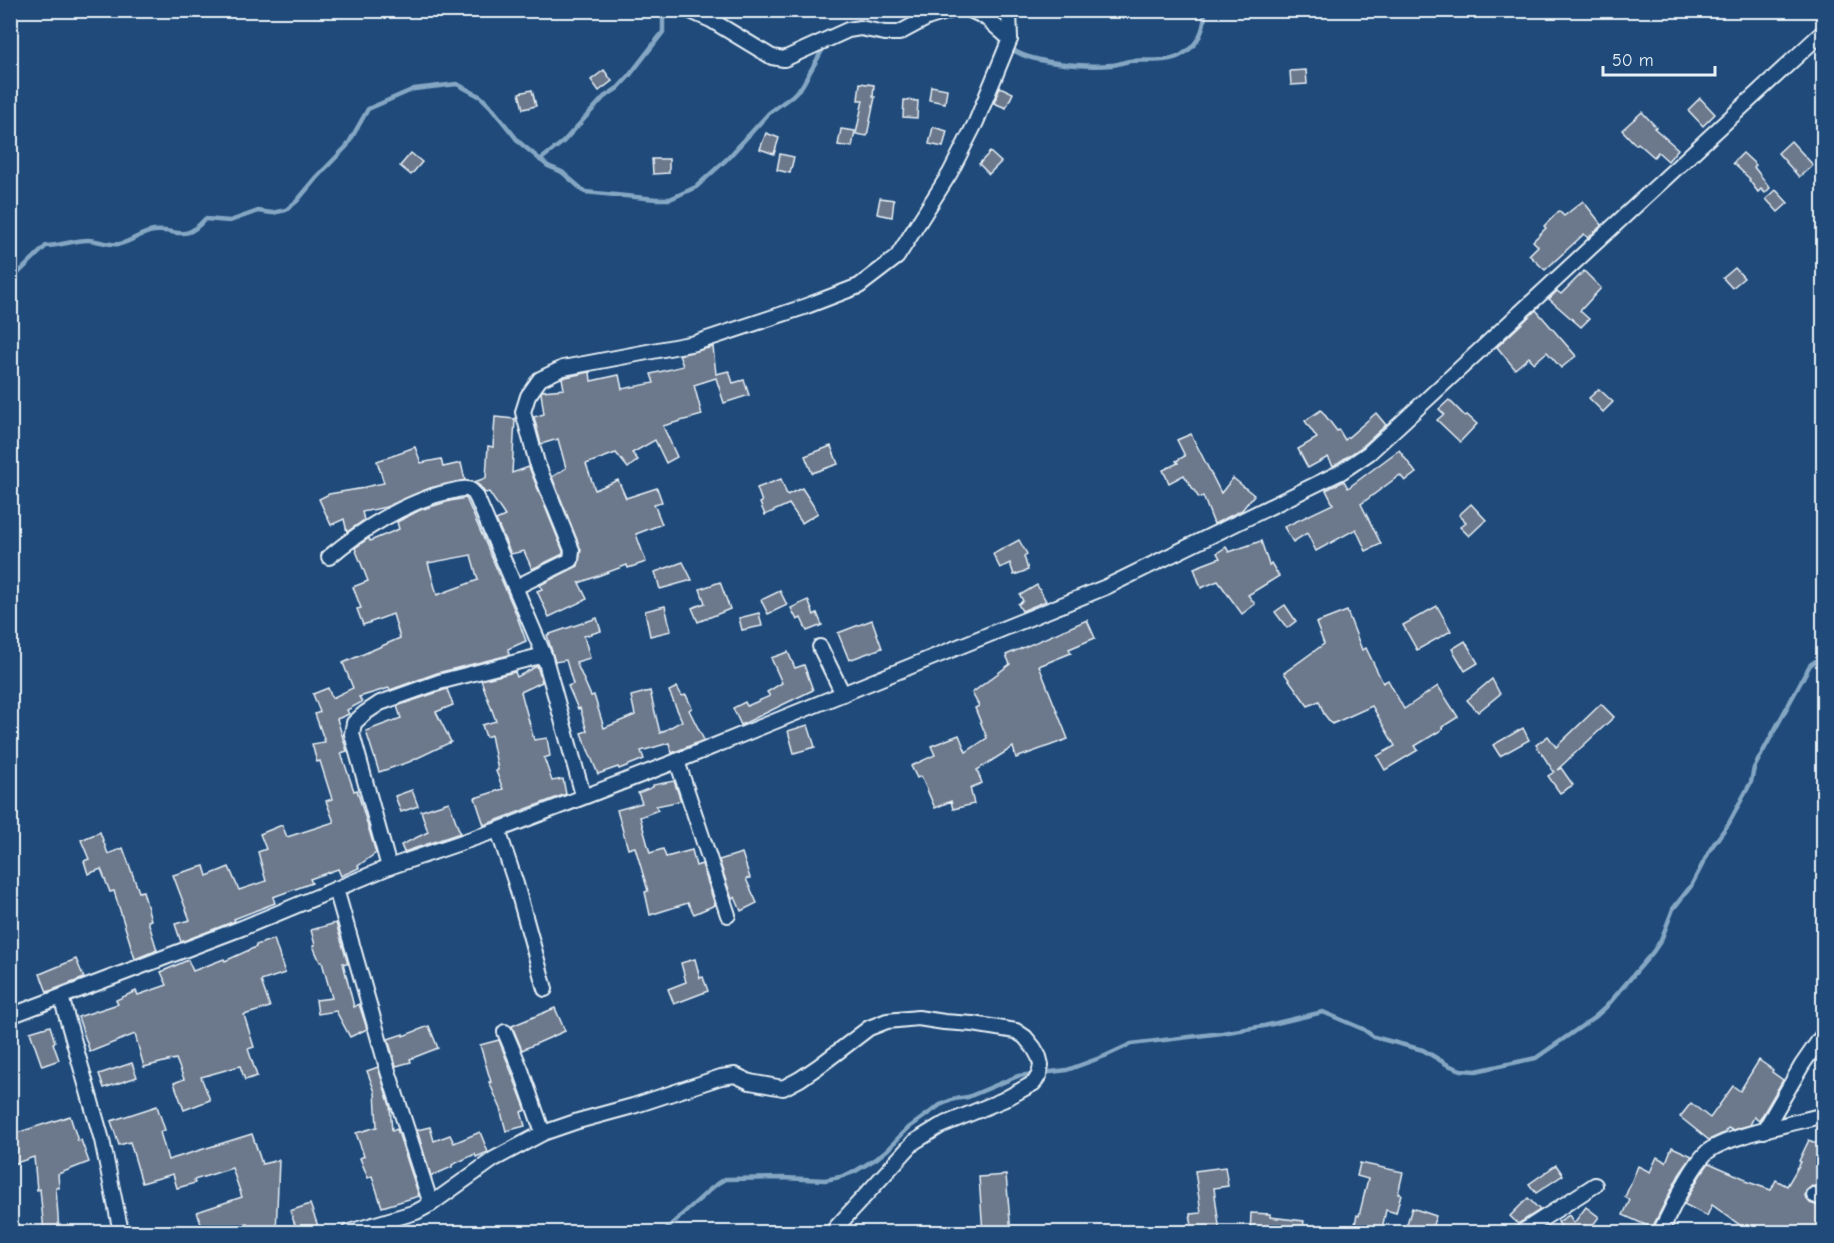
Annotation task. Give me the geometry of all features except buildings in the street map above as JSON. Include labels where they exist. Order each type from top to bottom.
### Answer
[{"type":"street","points":[[688,10],[711,20],[772,57],[784,59],[848,30],[860,28],[899,33],[927,18],[952,10]]},
{"type":"street","points":[[970,10],[985,17],[1010,39]]},
{"type":"street","points":[[516,587],[571,560],[572,556],[572,550],[537,463],[523,412],[528,396],[540,379],[562,368],[695,343],[804,307],[859,286],[897,257],[950,173],[976,122],[1010,39],[1009,10]]},
{"type":"street","points":[[10,1016],[242,928],[389,867],[498,830],[583,795],[676,761],[1106,587],[1341,472],[1369,453],[1824,32]]},
{"type":"street","points":[[328,557],[346,542],[403,508],[438,495],[466,488],[472,491],[544,655],[583,795]]},
{"type":"street","points":[[820,647],[843,694]]},
{"type":"street","points":[[389,867],[352,734],[354,723],[380,703],[407,693],[544,655]]},
{"type":"street","points":[[676,761],[728,915]]},
{"type":"street","points":[[498,830],[516,884],[545,989]]},
{"type":"street","points":[[336,889],[388,1071],[431,1204]]},
{"type":"street","points":[[61,997],[102,1140],[121,1233]]},
{"type":"street","points":[[349,1233],[416,1212],[431,1204],[494,1159],[543,1133],[578,1121],[633,1106],[721,1077],[735,1076],[750,1082],[783,1088],[819,1066],[869,1028],[887,1021],[918,1018],[973,1024],[1016,1031],[1025,1037],[1041,1061],[1039,1075],[1034,1083],[1003,1100],[940,1126],[914,1142],[832,1233]]},
{"type":"street","points":[[505,1032],[543,1133]]},
{"type":"street","points":[[1764,1131],[1824,1033]]},
{"type":"street","points":[[1660,1233],[1699,1162],[1709,1151],[1725,1142],[1824,1115]]},
{"type":"street","points":[[1522,1233],[1595,1185]]},
{"type":"waterway","points":[[540,160],[563,142],[604,97],[618,88],[629,76],[663,32],[663,10]]},
{"type":"waterway","points":[[1009,46],[1028,57],[1073,65],[1116,65],[1129,61],[1171,59],[1189,50],[1197,40],[1204,23],[1205,10]]},
{"type":"waterway","points":[[10,281],[46,246],[88,240],[120,244],[154,231],[186,233],[192,231],[205,219],[230,221],[258,211],[272,213],[286,210],[347,146],[368,109],[414,89],[457,84],[481,97],[519,142],[548,166],[562,172],[585,192],[670,199],[696,187],[728,158],[769,113],[802,86],[823,49],[829,45]]},
{"type":"waterway","points":[[663,1232],[725,1179],[825,1180],[840,1177],[854,1172],[877,1158],[907,1129],[940,1105],[954,1099],[968,1097],[1018,1076],[1067,1070],[1131,1044],[1222,1033],[1323,1012],[1363,1029],[1374,1037],[1423,1050],[1461,1070],[1476,1071],[1536,1058],[1595,1017],[1653,952],[1661,940],[1673,909],[1691,886],[1711,848],[1729,823],[1751,782],[1754,768],[1810,665],[1824,655]]}]
